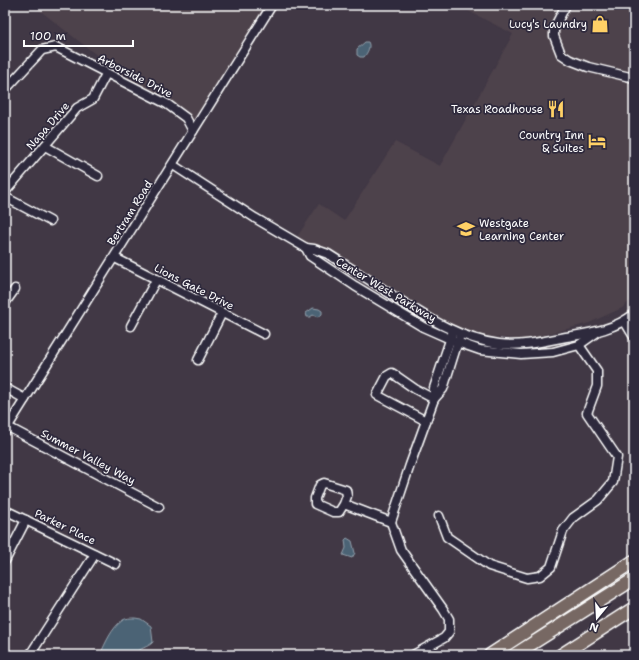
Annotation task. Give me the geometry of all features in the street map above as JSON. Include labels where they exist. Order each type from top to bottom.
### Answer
[{"type":"highway","points":[[490,655],[634,561]]},
{"type":"highway","points":[[514,655],[634,579]]},
{"type":"highway","points":[[561,655],[634,608]]},
{"type":"street","name":"Bertram Road","points":[[6,429],[272,5]]},
{"type":"street","points":[[566,5],[554,31],[554,36],[561,54],[570,60],[588,67],[634,78]]},
{"type":"street","name":"Arborside Drive","points":[[5,90],[42,50],[56,47],[167,104],[186,118],[193,131]]},
{"type":"street","name":"Napa Drive","points":[[5,192],[77,108],[93,100],[106,74]]},
{"type":"street","points":[[45,146],[98,176]]},
{"type":"street","name":"Center West Parkway","points":[[173,165],[255,218],[306,248],[328,254],[439,324],[455,337],[480,350],[521,354],[553,352],[579,345],[598,332]]},
{"type":"street","points":[[5,197],[50,221]]},
{"type":"street","name":"Center West Parkway","points":[[306,248],[310,256],[355,286],[423,327],[455,337],[501,345],[541,342],[598,332],[624,322],[634,314]]},
{"type":"street","name":"Lions Gate Drive","points":[[114,258],[264,334]]},
{"type":"street","points":[[131,326],[156,280]]},
{"type":"street","points":[[5,303],[15,289]]},
{"type":"street","points":[[198,360],[222,313]]},
{"type":"street","points":[[624,322],[634,336]]},
{"type":"street","points":[[413,655],[444,638],[449,632],[449,619],[401,550],[391,522],[434,399],[434,388],[455,337]]},
{"type":"street","points":[[439,516],[447,537],[489,566],[527,578],[540,576],[550,567],[563,532],[573,518],[598,500],[613,482],[617,457],[587,413],[597,386],[598,371],[579,345]]},
{"type":"street","points":[[426,421],[377,394],[387,376],[392,372],[415,389],[434,399]]},
{"type":"street","points":[[5,388],[25,399]]},
{"type":"street","name":"Summer Valley Way","points":[[6,429],[159,507]]},
{"type":"street","points":[[344,504],[391,522]]},
{"type":"street","name":"Parker Place","points":[[5,510],[116,564]]},
{"type":"street","points":[[5,561],[26,520]]},
{"type":"street","points":[[30,655],[95,554]]},
{"type":"shaded area","points":[[33,5],[269,5],[193,131]]},
{"type":"shaded area","points":[[457,5],[634,5],[634,297],[622,308],[589,323],[525,340],[468,334],[436,319],[297,237],[319,204],[344,221],[395,142],[440,166],[513,34]]},
{"type":"water","points":[[365,42],[368,42],[369,44],[368,50],[364,57],[360,57],[357,55],[357,49]]},
{"type":"water","points":[[313,308],[322,311],[322,314],[318,317],[313,315],[307,317],[306,313]]},
{"type":"water","points":[[347,538],[352,541],[355,553],[352,558],[343,555],[346,548],[345,540]]},
{"type":"water","points":[[135,618],[141,619],[151,626],[153,642],[139,650],[136,655],[100,655],[115,627],[123,620]]},
{"type":"place","name":"Lucy's Laundry","points":[[600,24]]},
{"type":"place","name":"Texas Roadhouse","points":[[556,109]]},
{"type":"place","name":"Country Inn & Suites","points":[[597,141]]},
{"type":"place","name":"Westgate Learning Center","points":[[466,229]]}]
